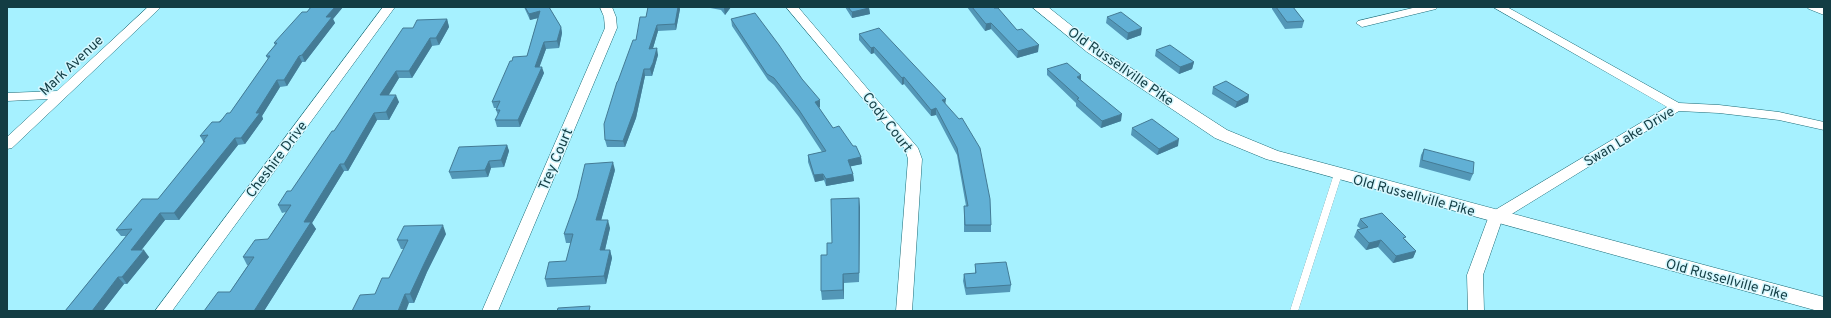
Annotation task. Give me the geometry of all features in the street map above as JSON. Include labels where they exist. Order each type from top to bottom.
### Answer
[{"type":"street","name":"Mark Avenue","points":[[7,145],[155,7]]},
{"type":"street","name":"Cheshire Drive","points":[[163,311],[388,7]]},
{"type":"street","name":"Trey Court","points":[[490,311],[611,28],[610,17],[606,7]]},
{"type":"street","name":"Cody Court","points":[[792,7],[911,148],[915,159],[904,311]]},
{"type":"street","name":"Old Russellville Pike","points":[[1039,7],[1092,49],[1221,134],[1272,155],[1495,218],[1824,305]]},
{"type":"street","points":[[1362,23],[1432,7]]},
{"type":"street","points":[[1499,7],[1676,106]]},
{"type":"street","points":[[1813,7],[1824,12]]},
{"type":"street","points":[[7,97],[60,96]]},
{"type":"street","name":"Swan Lake Drive","points":[[1495,218],[1676,106],[1779,116],[1824,126]]},
{"type":"street","points":[[1476,311],[1475,275],[1495,218]]},
{"type":"lane","points":[[1294,311],[1338,174]]},
{"type":"building","points":[[311,7],[335,7],[326,17],[332,17],[302,55],[299,56],[284,80],[277,80],[256,113],[260,113],[241,138],[235,138],[174,213],[160,213],[131,250],[144,250],[122,277],[118,277],[92,311],[65,311],[132,229],[116,230],[142,199],[158,199],[205,141],[203,141],[208,135],[200,136],[212,122],[220,122],[227,113],[230,113],[270,56],[266,56],[277,43],[274,43],[302,12],[307,12]]},
{"type":"building","points":[[525,7],[549,7],[561,27],[557,41],[544,42],[535,67],[542,67],[518,120],[495,120],[500,110],[496,110],[500,101],[492,102],[513,57],[527,56],[540,11],[529,14]]},
{"type":"building","points":[[648,7],[678,7],[675,24],[657,25],[649,49],[657,48],[653,63],[650,69],[644,69],[634,111],[623,141],[605,140],[604,124],[617,82],[633,40],[636,40],[640,17],[646,17]]},
{"type":"building","points":[[848,7],[869,7],[869,8],[852,12]]},
{"type":"building","points":[[972,7],[998,8],[1017,30],[1022,29],[1039,45],[1018,51],[991,23],[986,24]]},
{"type":"building","points":[[1276,7],[1293,7],[1304,21],[1287,22]]},
{"type":"building","points":[[1121,12],[1142,28],[1128,33],[1107,17]]},
{"type":"building","points":[[755,13],[802,79],[820,100],[815,102],[833,128],[839,126],[853,146],[856,146],[861,157],[848,160],[853,174],[826,179],[823,174],[814,175],[808,155],[826,151],[799,110],[774,78],[767,74],[731,19]]},
{"type":"building","points":[[447,19],[436,38],[430,38],[409,71],[396,71],[380,95],[396,95],[386,112],[374,113],[344,164],[340,164],[304,222],[311,222],[254,311],[204,311],[218,292],[230,292],[254,257],[243,257],[255,240],[268,239],[291,205],[278,205],[287,191],[291,191],[332,131],[334,131],[403,28],[413,28],[417,20]]},
{"type":"building","points":[[879,28],[946,99],[942,100],[959,119],[962,118],[980,148],[990,199],[991,225],[965,225],[964,206],[968,206],[957,148],[936,108],[931,110],[904,77],[902,78],[874,47],[871,48],[859,34]]},
{"type":"building","points":[[1170,45],[1194,62],[1180,67],[1156,50]]},
{"type":"building","points":[[1067,63],[1081,75],[1077,77],[1122,114],[1102,121],[1047,69]]},
{"type":"building","points":[[1226,81],[1249,95],[1237,102],[1213,87]]},
{"type":"building","points":[[1152,119],[1179,139],[1159,149],[1132,128]]},
{"type":"building","points":[[507,145],[501,160],[489,161],[485,170],[449,172],[459,147]]},
{"type":"building","points":[[1424,149],[1474,162],[1473,174],[1422,160]]},
{"type":"building","points":[[613,162],[596,220],[608,220],[600,250],[610,250],[604,276],[545,279],[549,262],[566,261],[573,234],[564,234],[577,198],[585,164]]},
{"type":"building","points":[[859,198],[859,273],[843,274],[843,290],[821,291],[821,255],[827,255],[827,243],[832,243],[831,199]]},
{"type":"building","points":[[1382,213],[1406,237],[1403,238],[1416,251],[1396,256],[1381,240],[1369,243],[1357,230],[1368,227],[1360,219]]},
{"type":"building","points":[[443,225],[410,294],[405,294],[398,311],[352,311],[360,295],[375,294],[382,278],[389,278],[408,240],[397,240],[404,226]]},
{"type":"building","points":[[1006,262],[1011,285],[966,288],[964,274],[976,273],[975,264]]},
{"type":"building","points":[[590,306],[589,311],[557,311],[558,308]]}]
